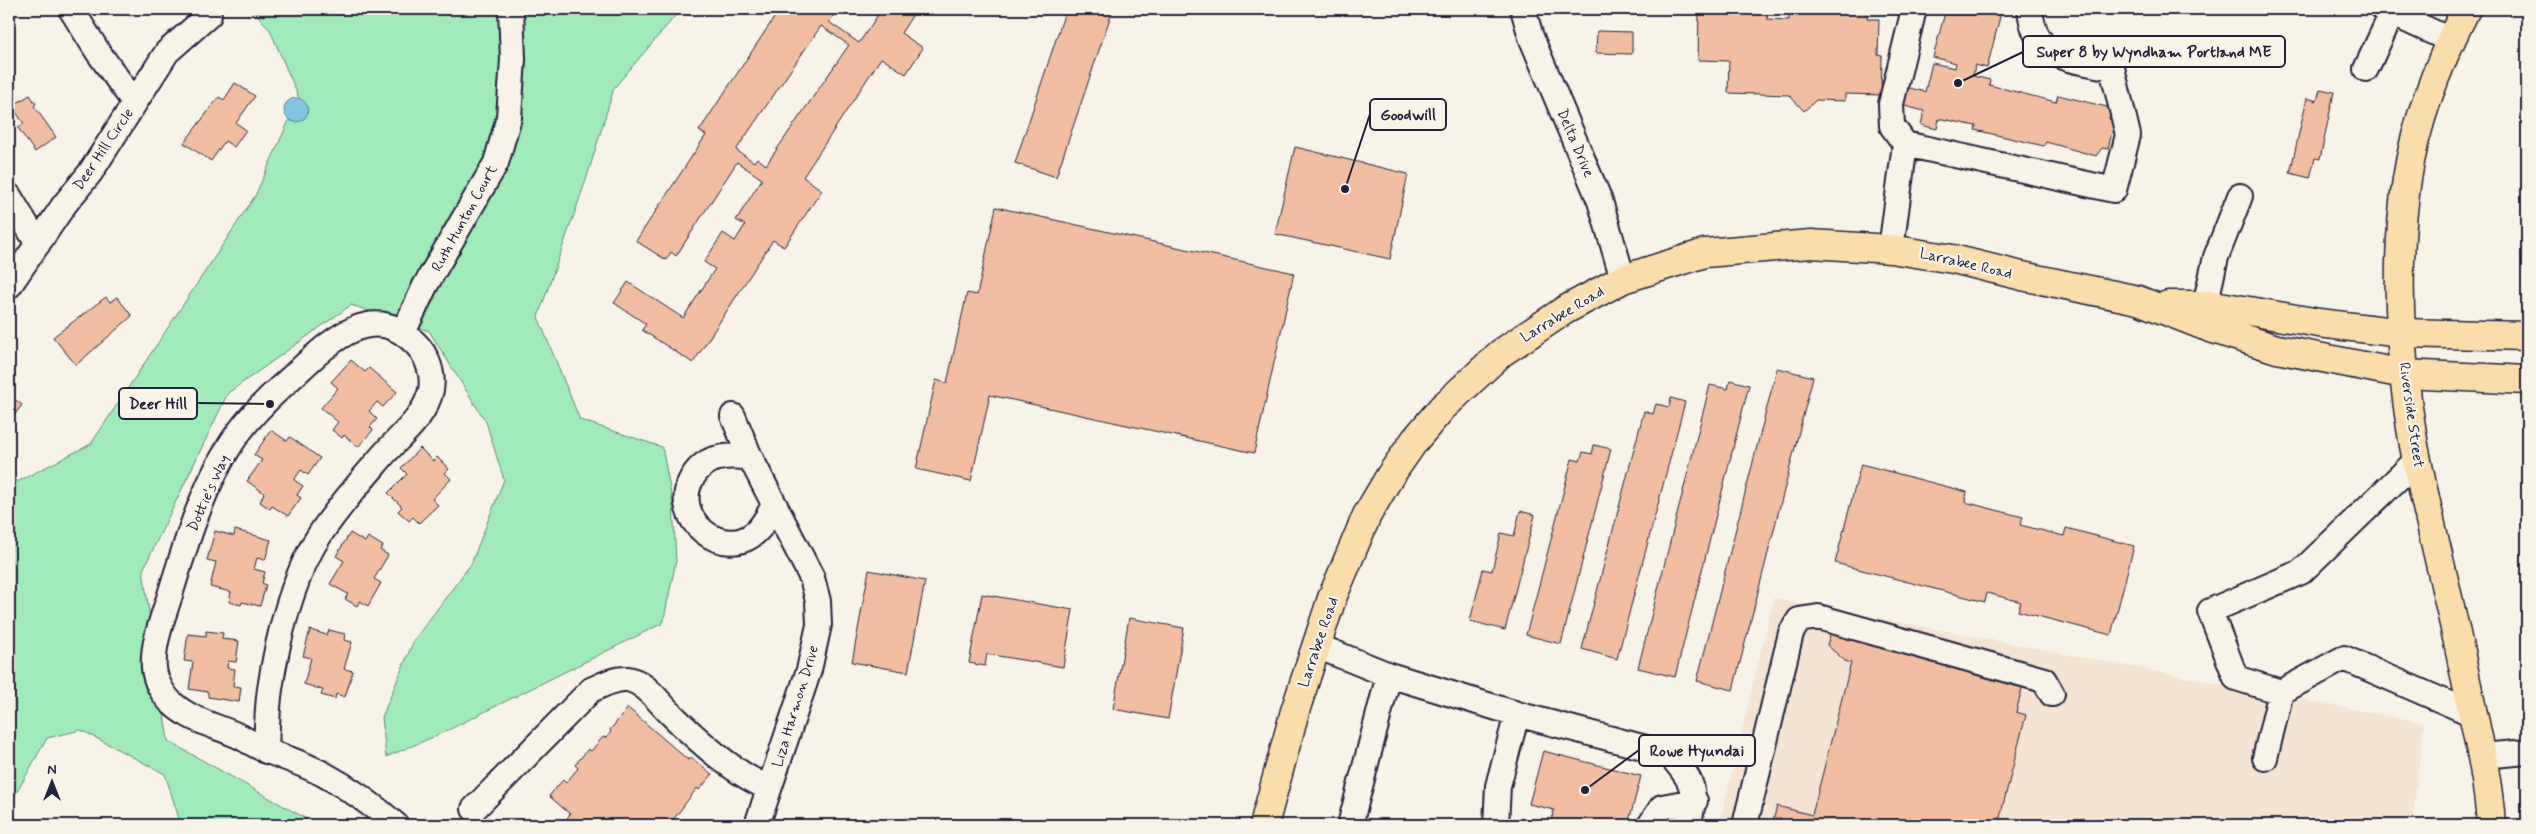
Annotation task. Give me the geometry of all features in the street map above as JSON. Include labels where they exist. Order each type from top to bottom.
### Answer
[{"type":"main road","name":"Riverside Street","points":[[2466,9],[2450,40],[2423,112],[2407,179],[2401,260],[2402,333],[2404,374],[2418,459],[2474,715],[2482,756],[2491,825]]},
{"type":"main road","name":"Larrabee Road","points":[[1264,825],[1295,711],[1332,598],[1367,515],[1390,476],[1415,440],[1442,408],[1500,353],[1565,310],[1623,278],[1677,260],[1723,251],[1811,244],[1891,248],[1953,258],[2153,305],[2210,328],[2277,349],[2404,374],[2527,380]]},
{"type":"main road","name":"Larrabee Road","points":[[2153,305],[2205,305],[2319,323],[2402,333],[2527,336]]},
{"type":"street","points":[[71,9],[98,52],[134,102]]},
{"type":"street","name":"Ruth Hunton Court","points":[[403,333],[425,286],[496,163],[509,117],[512,59],[511,9]]},
{"type":"street","name":"Delta Drive","points":[[1523,9],[1531,37],[1600,201],[1623,278]]},
{"type":"street","points":[[1914,9],[1891,104],[1892,126],[1905,144],[2114,190],[2128,135],[2112,68],[2050,53],[2038,40],[2032,27],[2030,9]]},
{"type":"street","points":[[2366,70],[2387,11],[2450,40]]},
{"type":"street","name":"Deer Hill Circle","points":[[9,286],[64,205],[90,173],[167,52],[209,15]]},
{"type":"street","points":[[1891,248],[1905,144]]},
{"type":"street","points":[[9,196],[38,244]]},
{"type":"street","points":[[2205,305],[2216,257],[2240,196]]},
{"type":"street","name":"Dottie's Way","points":[[266,751],[270,691],[279,644],[298,577],[318,537],[370,470],[411,426],[423,409],[431,388],[429,365],[418,346],[403,333],[387,326],[369,324],[352,328],[337,338],[250,418],[226,452],[205,491],[189,534],[156,645],[154,669],[161,690],[174,705],[189,715],[240,737],[266,751],[292,758],[325,775],[359,795],[396,825]]},
{"type":"street","name":"Liza Harmon Drive","points":[[733,416],[750,457],[812,578],[818,601],[819,625],[809,670],[757,825]]},
{"type":"street","points":[[750,457],[719,458],[706,463],[696,472],[689,484],[686,498],[688,512],[694,524],[704,534],[717,540],[731,542],[744,539],[756,532],[774,505]]},
{"type":"street","points":[[2418,459],[2301,572],[2210,611],[2236,678],[2281,692],[2344,658],[2474,715]]},
{"type":"street","points":[[1745,825],[1791,633],[1799,620],[1818,617],[2044,680],[2052,694]]},
{"type":"street","points":[[1317,646],[1389,675],[1517,714],[1669,754],[1686,774],[1695,801],[1688,825]]},
{"type":"street","points":[[1350,825],[1389,675]]},
{"type":"street","points":[[474,809],[590,690],[612,681],[629,679],[651,692],[669,712],[749,780],[769,788]]},
{"type":"street","points":[[2265,758],[2281,692]]},
{"type":"street","points":[[1496,825],[1498,786],[1517,714]]},
{"type":"street","points":[[2482,756],[2527,752]]},
{"type":"street","points":[[1650,825],[1662,807],[1695,801]]},
{"type":"shaded area","points":[[1774,598],[2424,723],[2412,825],[1719,825]]},
{"type":"green space","points":[[252,9],[681,9],[614,88],[586,180],[538,317],[580,420],[662,447],[673,504],[676,561],[663,623],[438,735],[386,757],[382,717],[414,640],[471,564],[504,480],[486,422],[429,331],[351,305],[228,393],[143,570],[168,741],[305,818],[311,825],[181,825],[165,774],[81,730],[47,738],[9,806],[9,486],[91,444],[255,196],[299,98],[270,30]]},
{"type":"water","points":[[296,98],[305,101],[308,110],[305,119],[296,122],[287,119],[284,110],[287,101]]},
{"type":"building","points":[[780,9],[838,9],[829,22],[859,43],[882,9],[916,10],[901,33],[923,48],[906,74],[881,58],[803,177],[822,190],[784,247],[773,240],[693,363],[642,330],[646,324],[614,303],[628,282],[683,318],[715,269],[704,262],[723,233],[735,241],[745,225],[736,220],[762,179],[737,162],[676,256],[671,252],[666,260],[636,241],[706,135],[699,131]],"holes":[[[821,26],[849,45],[766,165],[757,158],[754,162],[736,150]]]},
{"type":"building","points":[[1066,9],[1113,9],[1056,177],[1015,163]]},
{"type":"building","points":[[1699,9],[1768,9],[1767,19],[1789,20],[1789,9],[1868,9],[1867,19],[1879,19],[1878,55],[1882,56],[1881,95],[1845,94],[1845,101],[1816,100],[1804,111],[1789,95],[1728,93],[1729,61],[1698,60]]},
{"type":"building","points":[[1946,9],[2002,9],[1987,68],[1975,65],[1973,76],[1990,80],[1989,85],[2056,102],[2058,95],[2111,108],[2109,119],[2115,120],[2108,149],[2102,148],[2096,156],[2046,142],[2044,146],[1975,130],[1976,126],[1943,119],[1939,119],[1937,129],[1921,125],[1924,111],[1901,105],[1906,87],[1925,92],[1932,63],[1955,68],[1956,63],[1933,57]]},
{"type":"building","points":[[1597,31],[1632,32],[1632,54],[1596,53]]},
{"type":"building","points":[[235,83],[255,96],[236,123],[246,130],[234,147],[225,141],[211,161],[184,143],[219,97],[224,100]]},
{"type":"building","points":[[2320,89],[2334,92],[2320,159],[2315,158],[2310,178],[2290,173],[2307,98],[2317,101]]},
{"type":"building","points":[[30,95],[36,104],[34,106],[56,137],[35,152],[18,128],[24,124],[12,106]]},
{"type":"building","points":[[1295,147],[1408,174],[1390,259],[1275,234]]},
{"type":"building","points":[[996,207],[1294,273],[1254,453],[990,395],[971,481],[916,469],[936,380],[947,383],[967,293],[977,295]]},
{"type":"building","points":[[106,297],[110,302],[117,297],[132,316],[76,365],[53,337]]},
{"type":"building","points":[[351,360],[365,372],[369,368],[397,392],[383,407],[377,402],[369,411],[377,419],[370,427],[373,430],[358,447],[344,435],[342,438],[332,430],[338,422],[321,408],[338,388],[331,382]]},
{"type":"building","points":[[1777,368],[1813,377],[1733,690],[1697,681]]},
{"type":"building","points":[[1730,380],[1749,385],[1675,677],[1638,668],[1710,385],[1728,389]]},
{"type":"building","points":[[9,395],[22,405],[9,422]]},
{"type":"building","points":[[1671,398],[1685,402],[1617,659],[1582,649],[1644,411],[1653,414],[1656,404],[1669,407]]},
{"type":"building","points":[[271,430],[287,441],[290,437],[320,458],[308,475],[301,470],[294,480],[303,486],[297,495],[301,498],[288,516],[272,506],[270,509],[260,502],[264,493],[247,481],[262,460],[254,455]]},
{"type":"building","points":[[1594,445],[1611,449],[1561,644],[1526,635],[1572,459],[1580,461],[1583,452],[1592,454]]},
{"type":"building","points":[[420,448],[433,461],[437,457],[449,469],[445,473],[451,479],[432,499],[438,505],[419,523],[413,517],[409,521],[398,511],[402,507],[388,493],[407,474],[401,468]]},
{"type":"building","points":[[1861,464],[1967,492],[1965,502],[2023,517],[2020,525],[2064,536],[2066,528],[2134,546],[2111,635],[2018,611],[2021,602],[1987,593],[1985,602],[1835,563]]},
{"type":"building","points":[[1520,511],[1535,515],[1505,630],[1470,621],[1483,569],[1492,571],[1501,533],[1514,536]]},
{"type":"building","points":[[235,530],[271,540],[265,560],[257,558],[254,569],[265,572],[262,583],[266,585],[260,606],[242,602],[241,605],[229,602],[231,592],[210,587],[216,562],[207,560],[215,531],[234,536]]},
{"type":"building","points":[[350,533],[365,542],[368,537],[383,546],[380,550],[388,555],[374,579],[381,583],[368,606],[360,601],[357,606],[345,599],[348,594],[330,584],[344,561],[336,556]]},
{"type":"building","points":[[869,570],[925,581],[908,672],[852,662]]},
{"type":"building","points":[[982,594],[1073,610],[1063,667],[987,654],[985,666],[969,663]]},
{"type":"building","points":[[1129,618],[1184,628],[1168,719],[1113,709]]},
{"type":"building","points":[[310,630],[327,635],[329,630],[345,634],[344,640],[352,642],[344,669],[353,671],[345,697],[336,694],[335,699],[321,695],[323,690],[304,684],[311,658],[303,656]]},
{"type":"building","points":[[206,631],[223,633],[222,639],[239,641],[236,662],[228,661],[227,668],[235,669],[233,686],[241,687],[239,702],[208,697],[208,692],[189,689],[193,662],[184,661],[188,634],[206,636]]},
{"type":"building","points":[[1831,632],[2024,681],[2016,712],[2026,715],[1998,825],[1772,825],[1777,806],[1812,815],[1851,663],[1845,661],[1827,645]]},
{"type":"building","points":[[628,708],[688,760],[691,757],[712,775],[699,790],[697,788],[673,820],[671,819],[666,825],[575,825],[567,818],[570,814],[549,796],[563,780],[566,783],[578,768],[575,765],[588,749],[591,751],[603,737],[606,738],[611,732],[610,730]]},
{"type":"building","points":[[1543,751],[1641,776],[1628,825],[1550,825],[1554,810],[1529,804]]},
{"type":"place","name":"Super 8 by Wyndham Portland ME","points":[[1958,83]]},
{"type":"place","name":"Goodwill","points":[[1345,189]]},
{"type":"place","name":"Deer Hill","points":[[270,404]]},
{"type":"place","name":"Rowe Hyundai","points":[[1585,790]]}]
